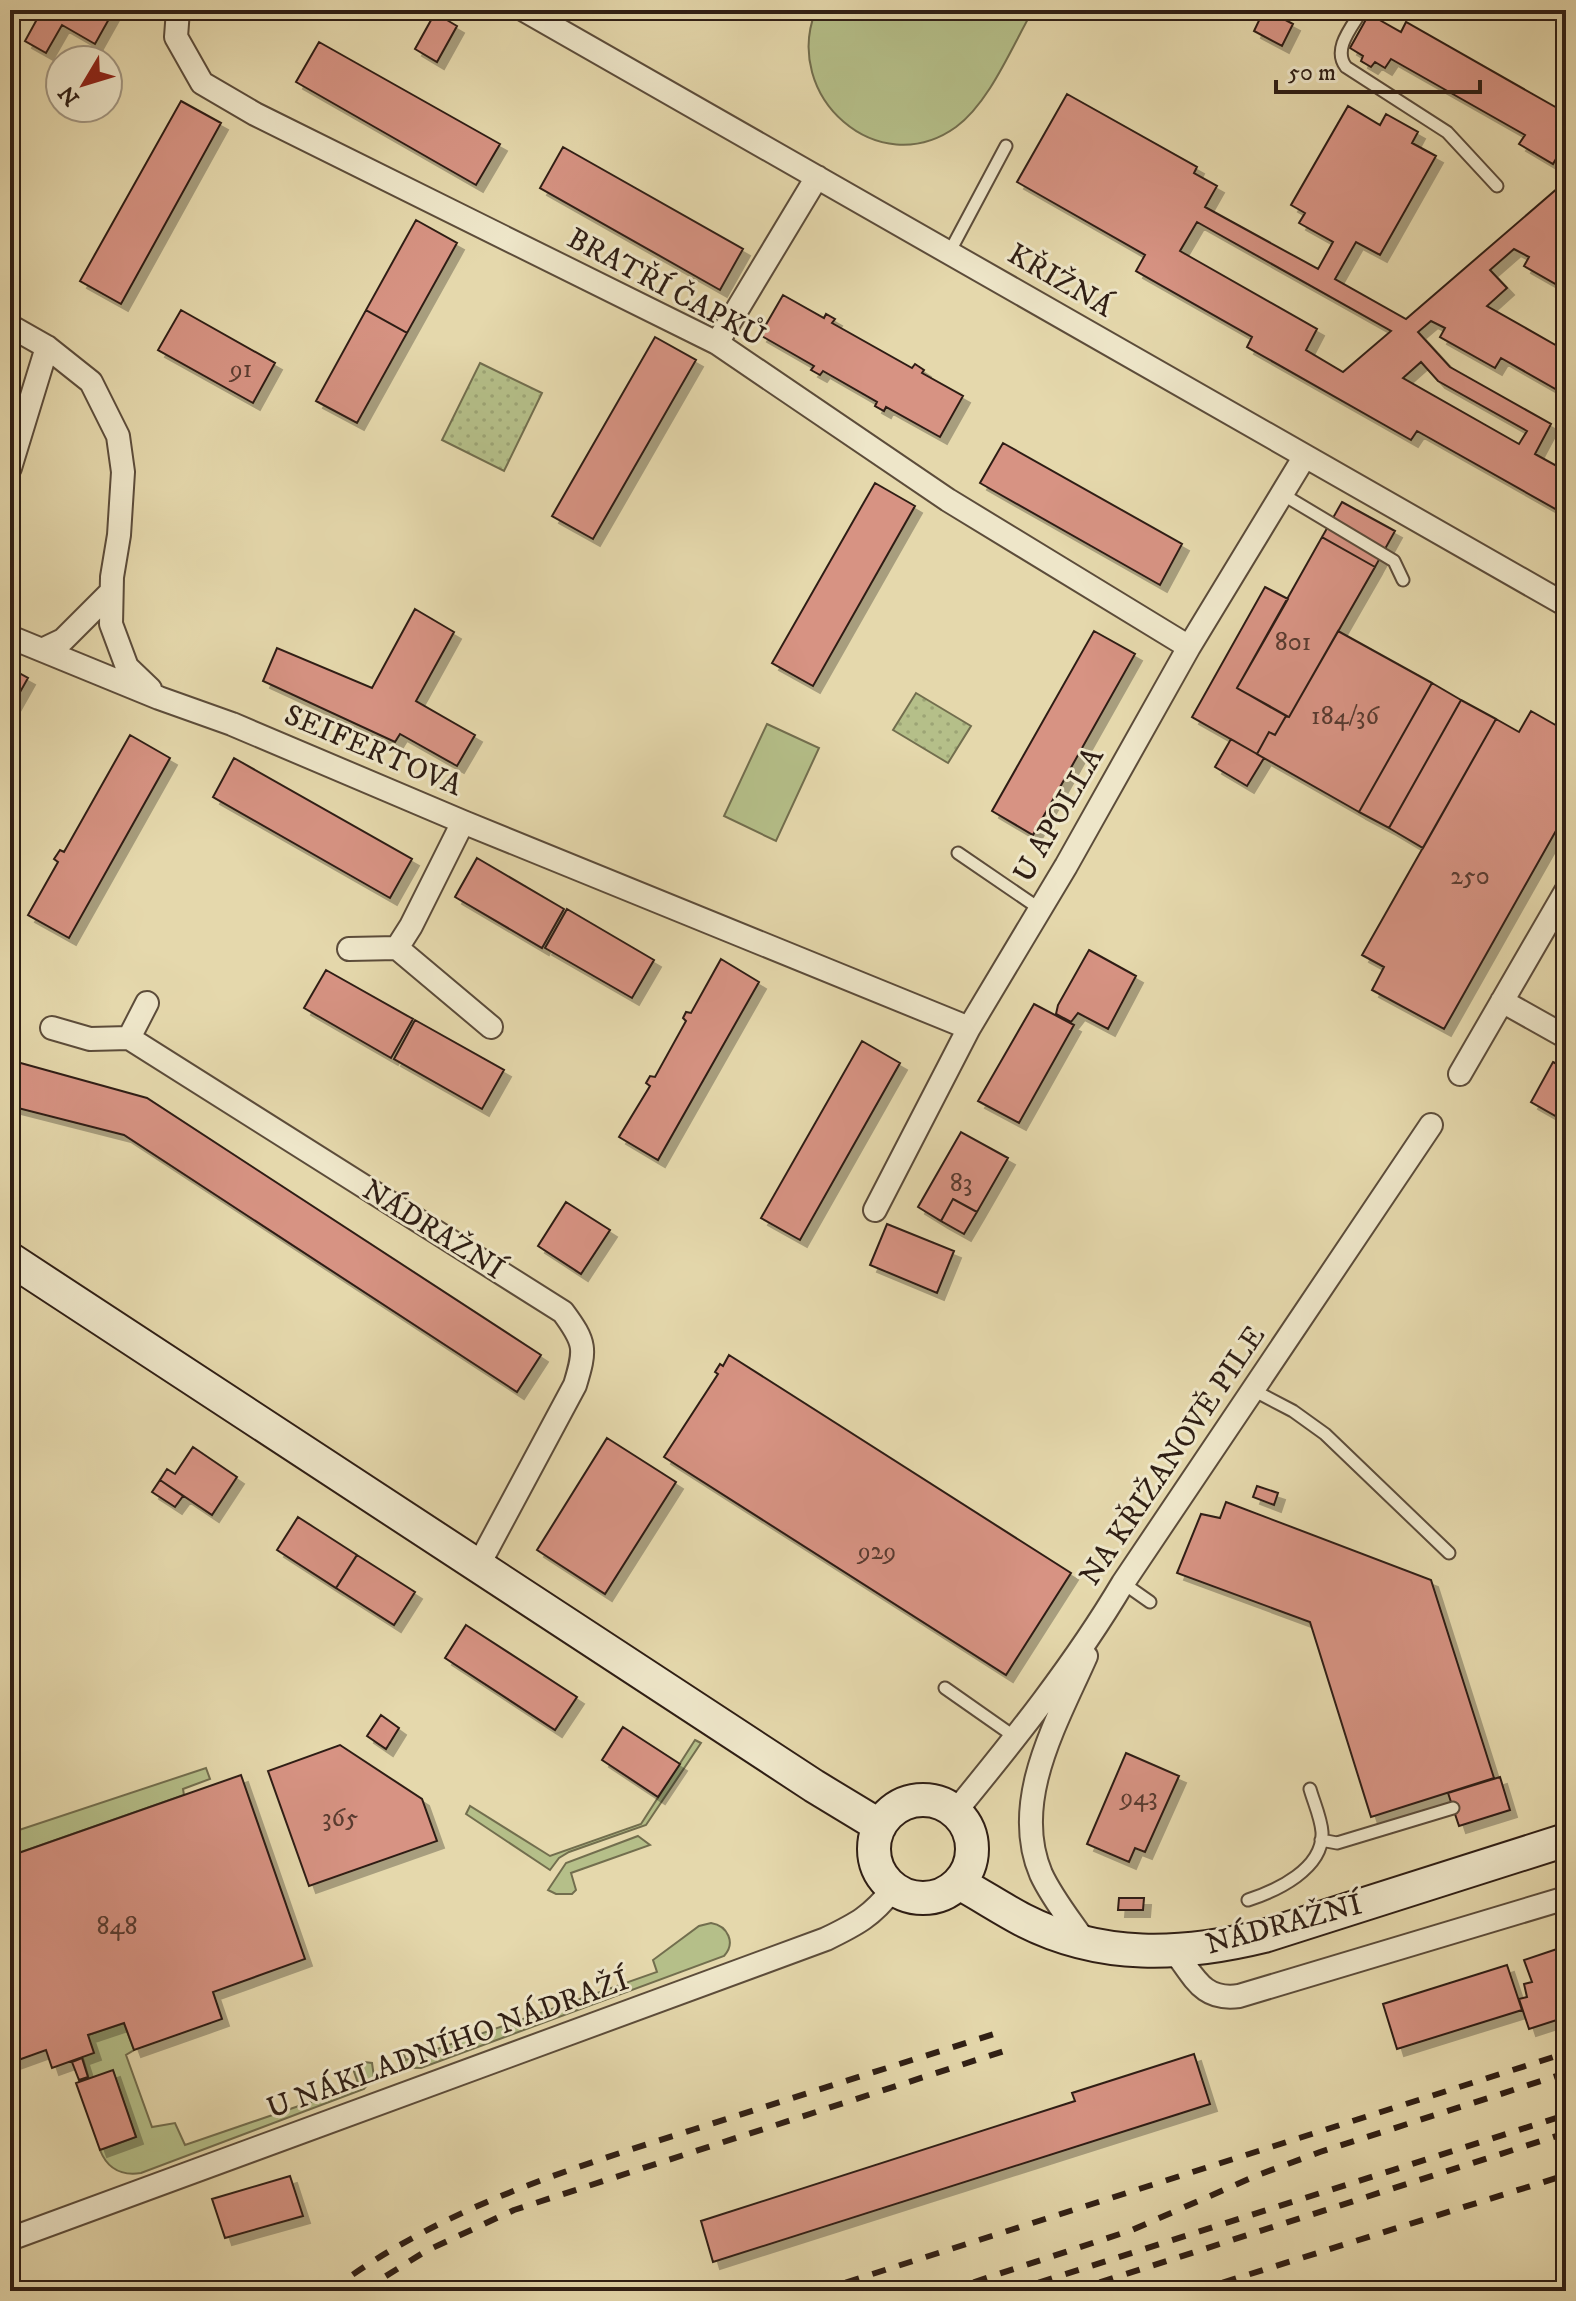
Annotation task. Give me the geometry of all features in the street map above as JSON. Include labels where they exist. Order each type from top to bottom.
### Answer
[{"type":"main road","points":[[10,1259],[801,1778],[880,1826]]},
{"type":"main road","points":[[909,1802],[938,1802],[955,1812],[966,1824],[972,1846],[971,1862],[959,1883],[933,1898],[912,1897],[893,1889],[882,1876],[875,1860],[874,1842],[880,1826],[892,1811],[909,1802]]},
{"type":"main road","name":"NÁDRAŽNÍ","points":[[959,1883],[1024,1920],[1058,1935],[1129,1950],[1175,1952],[1264,1936],[1566,1840]]},
{"type":"street","name":"BRATŘÍ ČAPKŮ","points":[[178,10],[176,37],[202,83],[255,114],[717,343],[948,500],[1189,647]]},
{"type":"street","name":"KŘIŽNÁ","points":[[524,10],[1566,605]]},
{"type":"street","points":[[717,343],[817,177]]},
{"type":"street","name":"SEIFERTOVA","points":[[10,326],[47,347],[91,382],[118,436],[123,472],[111,592],[111,624],[127,667],[159,698],[232,724],[463,822],[969,1028]]},
{"type":"street","points":[[10,468],[47,347]]},
{"type":"street","name":"U APOLLA","points":[[875,1210],[969,1028],[1189,647],[1305,456]]},
{"type":"street","points":[[42,650],[63,640],[111,592]]},
{"type":"street","points":[[10,637],[159,698]]},
{"type":"street","points":[[397,948],[463,822]]},
{"type":"street","points":[[1460,1074],[1566,891]]},
{"type":"street","points":[[349,949],[397,948],[491,1027]]},
{"type":"street","points":[[1502,1001],[1566,1037]]},
{"type":"street","points":[[52,1028],[90,1039],[129,1038],[147,1003]]},
{"type":"street","name":"NÁDRAŽNÍ","points":[[129,1038],[563,1312],[578,1332],[584,1354],[575,1385],[478,1566]]},
{"type":"street","name":"NA KŘIŽANOVĚ PILE","points":[[955,1812],[1015,1737],[1102,1618],[1431,1125]]},
{"type":"street","points":[[1085,1942],[1042,1876],[1032,1841],[1031,1816],[1042,1759],[1102,1618]]},
{"type":"street","name":"U NÁKLADNÍHO NÁDRAŽÍ","points":[[10,2239],[826,1939],[863,1921],[893,1889]]},
{"type":"street","points":[[1175,1952],[1208,1993],[1218,1998],[1239,1996],[1566,1898]]},
{"type":"lane","points":[[1362,10],[1342,45],[1342,61],[1346,67],[1447,132],[1497,186]]},
{"type":"lane","points":[[949,253],[1006,146]]},
{"type":"lane","points":[[1282,494],[1394,561],[1403,580]]},
{"type":"lane","points":[[958,853],[1040,909]]},
{"type":"lane","points":[[1253,1390],[1293,1411],[1325,1434],[1449,1553]]},
{"type":"lane","points":[[1123,1583],[1150,1602]]},
{"type":"lane","points":[[945,1688],[1015,1737]]},
{"type":"lane","points":[[1248,1900],[1276,1891],[1292,1881],[1313,1857],[1321,1840],[1310,1789]]},
{"type":"lane","points":[[1321,1840],[1337,1843],[1453,1808]]},
{"type":"green space","points":[[816,10],[1033,10],[990,88],[968,116],[956,127],[926,142],[896,144],[868,137],[844,122],[824,100],[812,72],[809,42]]},
{"type":"green space","points":[[480,363],[542,393],[504,471],[442,440]]},
{"type":"green space","points":[[916,693],[971,726],[948,763],[893,730]]},
{"type":"green space","points":[[767,724],[819,748],[776,841],[724,816]]},
{"type":"green space","points":[[695,1740],[701,1743],[646,1825],[569,1852],[559,1858],[550,1870],[466,1814],[470,1806],[550,1856],[641,1824]]},
{"type":"green space","points":[[206,1768],[210,1779],[183,1789],[184,1795],[10,1856],[10,1833]]},
{"type":"green space","points":[[638,1836],[650,1845],[571,1873],[576,1890],[572,1894],[556,1894],[548,1890],[566,1863]]},
{"type":"green space","points":[[711,1923],[726,1931],[730,1941],[724,1956],[421,2068],[409,2068],[398,2060],[402,2049],[406,2060],[657,1972],[653,1960],[699,1926]]},
{"type":"green space","points":[[124,2023],[134,2050],[126,2055],[152,2127],[175,2123],[185,2145],[357,2086],[352,2066],[372,2063],[374,2077],[364,2089],[141,2173],[121,2172],[111,2166],[100,2150],[136,2137],[113,2071],[80,2082],[88,2076],[83,2059],[72,2061],[88,2035]]},
{"type":"building","points":[[42,10],[114,10],[95,44],[62,25],[51,44],[44,44],[44,52],[25,41]]},
{"type":"building","points":[[1264,10],[1281,10],[1278,16],[1293,24],[1282,46],[1254,31]]},
{"type":"building","points":[[435,13],[457,26],[437,62],[415,49]]},
{"type":"building","points":[[1369,14],[1401,32],[1406,22],[1566,113],[1566,162],[1557,157],[1553,164],[1519,144],[1525,135],[1391,59],[1385,68],[1375,62],[1371,67],[1361,61],[1363,56],[1350,48]]},
{"type":"building","points":[[319,42],[500,144],[476,185],[296,82]]},
{"type":"building","points":[[1067,94],[1197,167],[1194,173],[1217,186],[1205,207],[1318,269],[1333,242],[1299,223],[1305,213],[1291,205],[1348,106],[1380,125],[1386,114],[1418,132],[1412,143],[1436,156],[1380,255],[1356,242],[1335,279],[1406,319],[1566,181],[1566,290],[1524,266],[1529,257],[1514,249],[1490,270],[1507,288],[1487,306],[1566,351],[1566,395],[1501,358],[1495,368],[1440,337],[1445,328],[1431,321],[1418,332],[1450,367],[1551,424],[1535,454],[1566,471],[1566,515],[1417,431],[1411,440],[1247,347],[1252,337],[1136,271],[1145,255],[1017,182]],"holes":[[[1197,222],[1391,331],[1343,372],[1306,350],[1317,329],[1180,251]],[[1421,362],[1438,381],[1527,431],[1519,444],[1403,378]]]},
{"type":"building","points":[[181,101],[221,123],[121,304],[80,281]]},
{"type":"building","points":[[563,147],[743,249],[720,290],[540,188]]},
{"type":"building","points":[[416,220],[457,243],[407,333],[366,310]]},
{"type":"building","points":[[783,295],[824,318],[826,314],[835,319],[832,323],[912,368],[915,364],[924,370],[922,373],[963,396],[940,437],[886,407],[884,411],[875,406],[877,402],[823,371],[820,375],[811,370],[814,366],[760,335]]},
{"type":"building","points":[[181,310],[275,363],[253,403],[158,350]]},
{"type":"building","points":[[366,310],[407,333],[357,423],[316,401]]},
{"type":"building","points":[[655,337],[696,360],[593,539],[552,516]]},
{"type":"building","points":[[1003,443],[1182,544],[1160,585],[980,483]]},
{"type":"building","points":[[875,483],[915,506],[813,686],[772,663]]},
{"type":"building","points":[[1342,502],[1395,531],[1375,567],[1322,537]]},
{"type":"building","points":[[1322,537],[1375,567],[1289,717],[1237,688]]},
{"type":"building","points":[[1265,587],[1288,599],[1237,688],[1286,716],[1275,735],[1269,732],[1257,754],[1192,717]]},
{"type":"building","points":[[415,609],[454,632],[416,701],[475,735],[457,766],[400,734],[395,742],[263,681],[277,648],[372,688]]},
{"type":"building","points":[[1094,631],[1135,654],[1033,835],[992,811]]},
{"type":"building","points":[[1338,631],[1432,683],[1359,812],[1257,754],[1269,732],[1275,735],[1286,716],[1289,717]]},
{"type":"building","points":[[10,668],[28,678],[10,710]]},
{"type":"building","points":[[1432,683],[1461,700],[1389,828],[1359,812]]},
{"type":"building","points":[[1461,700],[1496,719],[1423,848],[1389,828]]},
{"type":"building","points":[[1531,711],[1566,731],[1566,813],[1444,1029],[1372,990],[1384,967],[1362,955],[1496,719],[1519,732]]},
{"type":"building","points":[[130,735],[170,758],[69,938],[28,915],[58,862],[54,859],[60,850],[64,852]]},
{"type":"building","points":[[1231,739],[1264,758],[1247,786],[1215,767]]},
{"type":"building","points":[[234,758],[412,859],[390,898],[213,797]]},
{"type":"building","points":[[477,858],[564,909],[542,948],[455,897]]},
{"type":"building","points":[[567,909],[654,960],[632,998],[545,948]]},
{"type":"building","points":[[1089,950],[1136,976],[1108,1029],[1078,1013],[1071,1022],[1056,1014]]},
{"type":"building","points":[[721,959],[759,982],[658,1160],[619,1137],[650,1086],[646,1083],[650,1076],[655,1077],[686,1021],[683,1018],[686,1012],[691,1013]]},
{"type":"building","points":[[326,970],[413,1019],[391,1058],[304,1008]]},
{"type":"building","points":[[1566,1001],[1566,1020],[1558,1015]]},
{"type":"building","points":[[1034,1004],[1074,1025],[1019,1123],[978,1101]]},
{"type":"building","points":[[415,1020],[504,1070],[482,1109],[394,1059]]},
{"type":"building","points":[[862,1041],[900,1063],[800,1240],[761,1218]]},
{"type":"building","points":[[10,1060],[17,1062],[10,1093]]},
{"type":"building","points":[[17,1062],[147,1098],[541,1355],[517,1392],[124,1135],[10,1106]]},
{"type":"building","points":[[1553,1062],[1566,1069],[1566,1122],[1531,1102]]},
{"type":"building","points":[[961,1132],[1008,1158],[977,1212],[953,1199],[941,1221],[918,1207]]},
{"type":"building","points":[[953,1199],[977,1212],[964,1234],[941,1221]]},
{"type":"building","points":[[566,1202],[610,1230],[581,1274],[538,1246]]},
{"type":"building","points":[[887,1224],[954,1251],[937,1293],[870,1265]]},
{"type":"building","points":[[729,1355],[1071,1573],[1006,1675],[664,1457],[718,1374],[715,1372],[720,1364],[723,1366]]},
{"type":"building","points":[[607,1438],[676,1482],[605,1594],[537,1550]]},
{"type":"building","points":[[193,1447],[237,1477],[212,1515],[160,1480],[167,1469],[175,1474]]},
{"type":"building","points":[[160,1480],[183,1496],[175,1507],[152,1492]]},
{"type":"building","points":[[1257,1486],[1278,1493],[1274,1505],[1253,1497]]},
{"type":"building","points":[[1226,1502],[1431,1580],[1494,1778],[1371,1817],[1310,1622],[1177,1573],[1201,1514],[1220,1518]]},
{"type":"building","points":[[298,1517],[357,1555],[336,1588],[277,1550]]},
{"type":"building","points":[[357,1555],[415,1592],[394,1625],[336,1588]]},
{"type":"building","points":[[466,1625],[577,1697],[555,1730],[445,1658]]},
{"type":"building","points":[[381,1715],[399,1728],[386,1749],[367,1736]]},
{"type":"building","points":[[623,1727],[680,1764],[658,1797],[602,1760]]},
{"type":"building","points":[[340,1745],[422,1799],[437,1841],[309,1886],[268,1771]]},
{"type":"building","points":[[1126,1753],[1179,1776],[1145,1852],[1135,1848],[1129,1862],[1087,1844]]},
{"type":"building","points":[[241,1775],[305,1959],[213,1992],[222,2019],[134,2050],[124,2023],[88,2035],[94,2053],[52,2068],[46,2050],[10,2063],[10,1856]]},
{"type":"building","points":[[1500,1777],[1510,1810],[1459,1826],[1448,1793]]},
{"type":"building","points":[[1119,1898],[1144,1898],[1143,1910],[1118,1910]]},
{"type":"building","points":[[1566,1946],[1566,2017],[1529,2029],[1519,1999],[1527,1997],[1524,1984],[1532,1982],[1524,1960]]},
{"type":"building","points":[[1507,1965],[1522,2010],[1397,2049],[1383,2004]]},
{"type":"building","points":[[1194,2054],[1210,2104],[713,2262],[701,2221],[1075,2101],[1072,2093]]},
{"type":"building","points":[[82,2058],[88,2077],[79,2080],[72,2062]]},
{"type":"building","points":[[113,2070],[136,2137],[100,2150],[76,2083]]},
{"type":"building","points":[[290,2176],[303,2216],[225,2238],[212,2199]]},
{"type":"railway","points":[[330,2291],[415,2236],[505,2194],[599,2160],[997,2033]]},
{"type":"railway","points":[[362,2291],[426,2251],[514,2210],[1004,2051]]},
{"type":"railway","points":[[819,2291],[1566,2053]]},
{"type":"railway","points":[[947,2291],[1132,2230],[1258,2175],[1320,2152],[1566,2073]]},
{"type":"railway","points":[[1012,2291],[1566,2115]]},
{"type":"railway","points":[[1073,2291],[1566,2133]]},
{"type":"railway","points":[[1196,2291],[1566,2175]]}]
